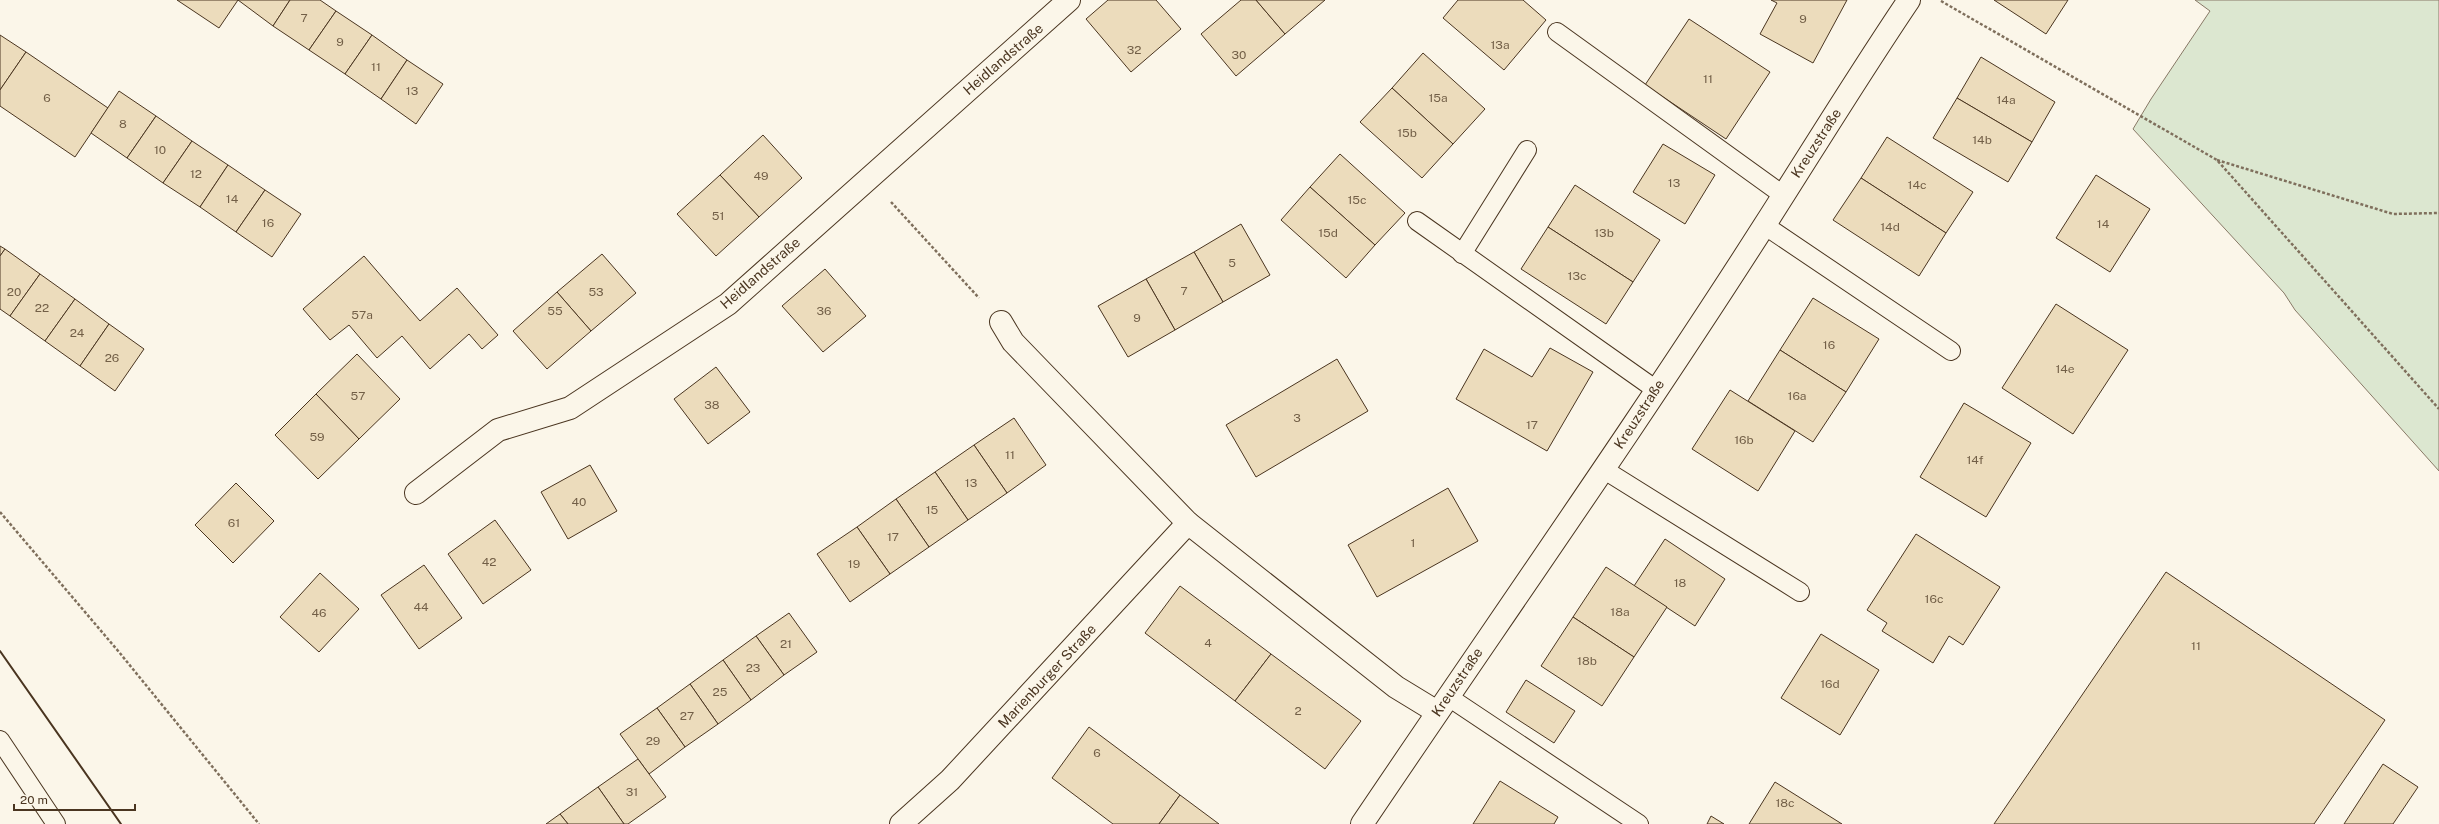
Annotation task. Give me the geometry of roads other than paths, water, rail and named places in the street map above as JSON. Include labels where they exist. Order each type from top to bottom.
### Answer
[{"type":"street","name":"Heidlandstraße","points":[[416,493],[498,430],[570,408],[728,304],[868,177],[1069,0]]},
{"type":"street","name":"Kreuzstraße","points":[[1362,824],[1442,704],[1603,469],[1764,226],[1909,0]]},
{"type":"street","points":[[1001,322],[1013,342],[1188,523],[1396,686],[1442,704]]},
{"type":"street","name":"Marienburger Straße","points":[[901,824],[950,780],[1188,523]]},
{"type":"lane","points":[[1557,32],[1783,195]]},
{"type":"lane","points":[[1462,254],[1527,150]]},
{"type":"lane","points":[[1417,221],[1656,389]]},
{"type":"lane","points":[[1764,226],[1951,351]]},
{"type":"lane","points":[[1603,469],[1800,592]]},
{"type":"lane","points":[[1442,704],[1639,824]]},
{"type":"lane","points":[[0,740],[56,824]]}]
